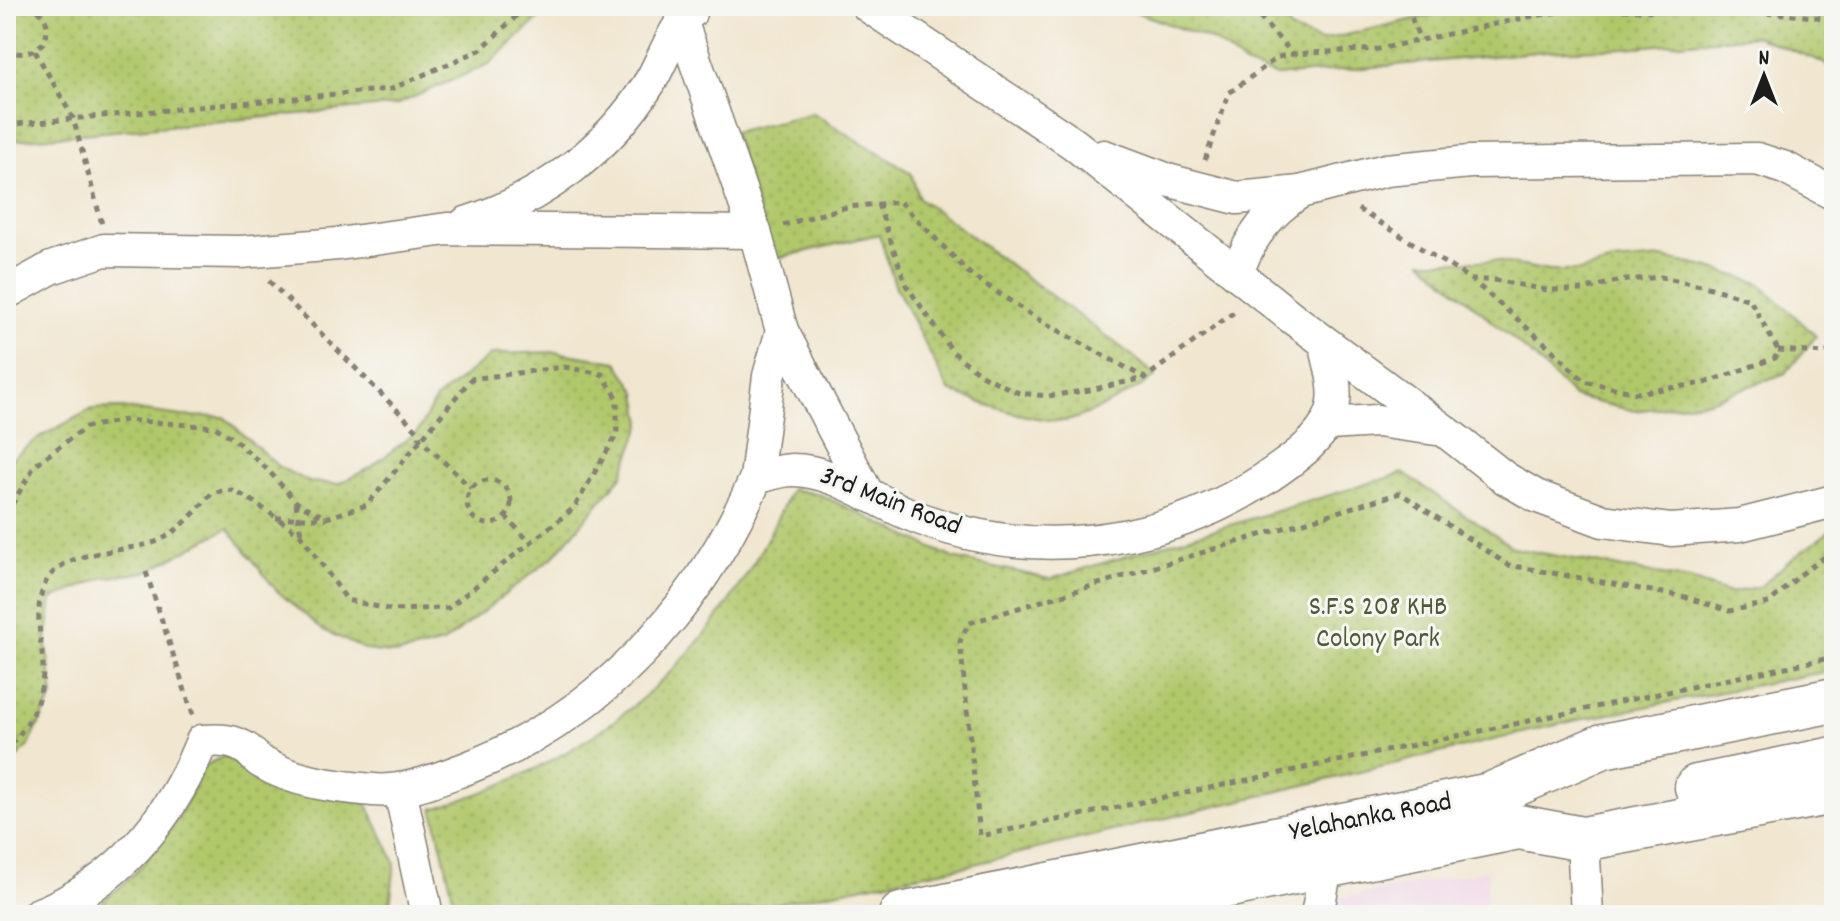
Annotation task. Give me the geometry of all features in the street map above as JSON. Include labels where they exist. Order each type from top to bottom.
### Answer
[{"type":"main road","name":"Yelahanka Road","points":[[901,915],[1490,795],[1603,746],[1834,700]]},
{"type":"main road","points":[[1490,795],[1834,726]]},
{"type":"main road","points":[[1519,827],[1621,802],[1834,759]]},
{"type":"main road","name":"Yelahanka Road","points":[[1080,915],[1519,827],[1583,839],[1834,792]]},
{"type":"street","points":[[868,6],[1074,144],[1325,343],[1505,478],[1536,496],[1603,521],[1683,530],[1728,526],[1834,501]]},
{"type":"street","points":[[447,229],[525,198],[575,166],[602,142],[648,85],[690,11]]},
{"type":"street","points":[[690,11],[782,331],[868,495]]},
{"type":"street","points":[[1074,144],[1171,181],[1237,198],[1310,189],[1386,170],[1470,162],[1757,159],[1785,168],[1834,194]]},
{"type":"street","points":[[1248,283],[1243,255],[1264,222],[1280,205],[1310,189]]},
{"type":"street","points":[[6,293],[51,268],[104,250],[241,252],[338,244],[447,229],[755,232]]},
{"type":"street","points":[[37,915],[72,898],[128,857],[172,803],[202,741],[226,739],[248,749],[260,762],[317,784],[376,791],[400,790],[455,773],[521,743],[570,712],[626,667],[688,599],[737,521],[756,478],[769,376],[782,331]]},
{"type":"street","points":[[1325,343],[1335,400],[1329,424],[1377,421],[1431,428],[1449,434]]},
{"type":"street","name":"3rd Main Road","points":[[756,478],[790,470],[821,474],[904,512],[980,536],[1046,543],[1099,541],[1152,530],[1211,509],[1274,472],[1329,424]]},
{"type":"street","points":[[400,790],[427,915]]},
{"type":"street","points":[[1583,839],[1587,915]]},
{"type":"street","points":[[1317,915],[1326,867]]},
{"type":"path","points":[[6,11],[12,6]]},
{"type":"path","points":[[6,47],[18,54],[35,51],[43,43],[48,27],[41,11],[31,6]]},
{"type":"path","points":[[6,125],[391,89],[480,50],[527,6]]},
{"type":"path","points":[[1231,6],[1250,7],[1293,54]]},
{"type":"path","points":[[1407,6],[1420,40]]},
{"type":"path","points":[[1197,188],[1229,93],[1278,57],[1379,49],[1578,9],[1784,14],[1834,19]]},
{"type":"path","points":[[35,51],[73,118],[103,228],[104,250]]},
{"type":"path","points":[[1310,189],[1472,280],[1584,381],[1636,393],[1705,383],[1775,358],[1778,350],[1750,300],[1701,285],[1661,277],[1617,281],[1583,290],[1547,290],[1494,280],[1472,280]]},
{"type":"path","points":[[755,232],[847,207],[900,202],[971,275],[1039,320],[1145,378]]},
{"type":"path","points":[[878,204],[906,285],[953,352],[981,375],[1019,393],[1048,396],[1145,378],[1248,283]]},
{"type":"path","points":[[241,252],[471,488]]},
{"type":"path","points":[[1778,350],[1824,353],[1834,350]]},
{"type":"path","points":[[6,749],[15,741],[35,709],[43,671],[39,634],[41,592],[63,563],[159,540],[192,515],[213,492],[232,490],[301,535],[347,600],[392,610],[448,608],[574,508],[617,434],[617,397],[602,374],[564,367],[471,379],[367,505],[326,518],[276,518]]},
{"type":"path","points":[[6,515],[35,465],[86,427],[126,420],[215,427],[235,440],[268,470],[296,502],[326,518]]},
{"type":"path","points":[[487,480],[502,484],[511,502],[505,516],[494,523],[479,522],[468,510],[471,488],[487,480]]},
{"type":"path","points":[[1834,550],[1769,603],[1729,611],[1685,597],[1508,565],[1400,493],[969,623],[960,641],[980,836],[1834,657]]},
{"type":"path","points":[[296,502],[301,535]]},
{"type":"path","points":[[505,516],[531,543]]},
{"type":"path","points":[[146,572],[202,741]]},
{"type":"shaded area","points":[[1488,870],[1487,915],[1331,915],[1334,899]]},
{"type":"green space","points":[[6,6],[547,6],[545,13],[489,64],[396,105],[6,141]]},
{"type":"green space","points":[[1129,6],[1272,6],[1292,30],[1320,41],[1470,6],[1834,6],[1834,69],[1755,36],[1277,76],[1247,66],[1214,41],[1139,13]]},
{"type":"green space","points":[[813,113],[911,173],[919,198],[1156,376],[1109,403],[1070,420],[1047,420],[1004,410],[949,391],[895,285],[879,234],[774,259],[733,132]]},
{"type":"green space","points":[[1662,258],[1759,283],[1816,336],[1786,373],[1709,401],[1635,411],[1574,397],[1535,358],[1422,261],[1496,261],[1549,271],[1580,271],[1613,262]]},
{"type":"green space","points":[[555,352],[617,362],[637,392],[642,423],[622,476],[554,556],[443,643],[398,654],[366,650],[323,630],[276,590],[228,528],[146,572],[103,578],[52,599],[46,640],[53,696],[29,745],[6,769],[7,462],[40,437],[92,409],[122,408],[182,416],[224,417],[279,467],[309,482],[338,484],[370,468],[418,431],[436,399],[492,354]]},
{"type":"green space","name":"S.F.S 208 KHB Colony Park","points":[[1403,473],[1514,548],[1690,580],[1730,593],[1761,586],[1834,528],[1834,670],[1573,721],[966,866],[717,915],[457,915],[433,809],[495,787],[552,760],[603,729],[650,692],[692,649],[729,602],[762,548],[791,489],[821,495],[953,558],[1050,579]]},
{"type":"green space","points":[[224,756],[258,776],[367,804],[395,862],[389,915],[84,915],[140,868],[169,831],[204,766]]}]
